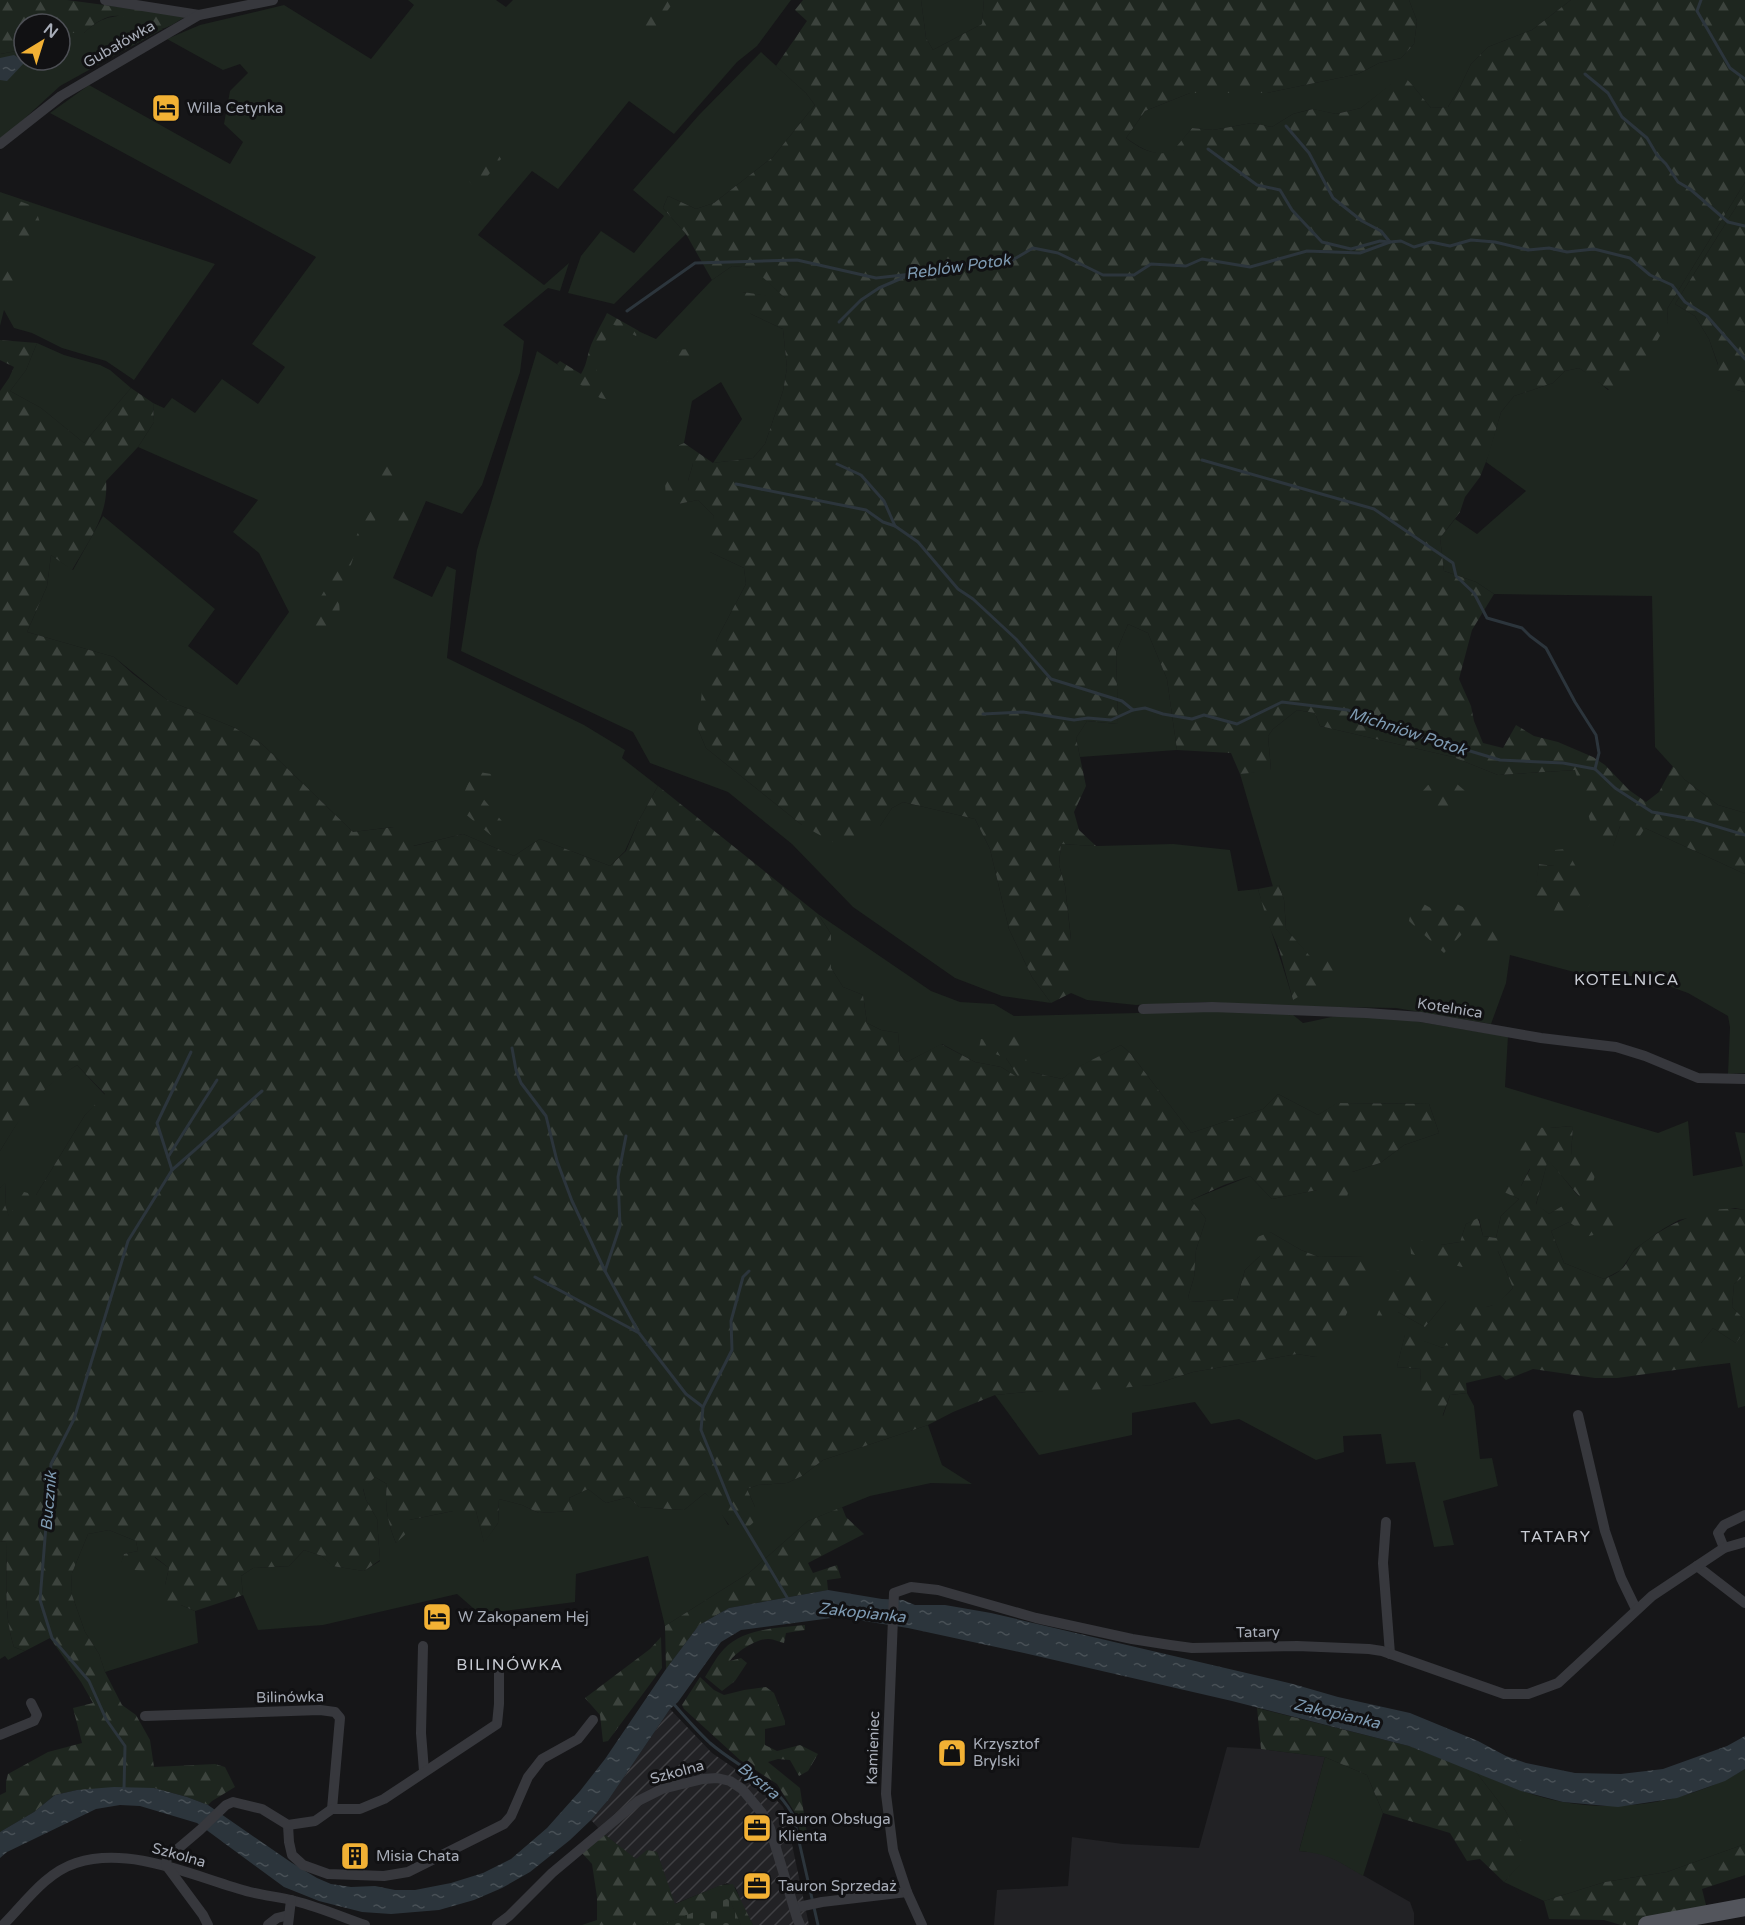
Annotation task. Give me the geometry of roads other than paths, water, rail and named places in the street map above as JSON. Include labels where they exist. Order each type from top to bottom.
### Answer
[{"type":"main road","points":[[1647,1925],[1745,1906]]},
{"type":"street","name":"Gubałówka","points":[[105,0],[199,15]]},
{"type":"street","name":"Gubałówka","points":[[0,144],[61,96],[199,15],[273,0]]},
{"type":"street","name":"Kotelnica","points":[[1143,1009],[1212,1007],[1366,1012],[1421,1017],[1541,1038],[1616,1047],[1645,1056],[1698,1078],[1745,1079]]},
{"type":"street","points":[[1578,1415],[1605,1531],[1621,1578],[1636,1609]]},
{"type":"street","points":[[1724,1548],[1718,1533],[1725,1525],[1745,1515]]},
{"type":"street","points":[[1386,1522],[1383,1563],[1390,1654]]},
{"type":"street","name":"Tatary","points":[[892,1638],[894,1593],[901,1589],[919,1588],[938,1590],[1036,1618],[1138,1641],[1192,1648],[1369,1649],[1390,1654],[1504,1694],[1528,1694],[1558,1683],[1636,1609],[1665,1587],[1724,1548],[1745,1542]]},
{"type":"street","points":[[1697,1566],[1745,1603]]},
{"type":"street","name":"Kamieniec","points":[[892,1638],[886,1794],[893,1850],[907,1893],[922,1925]]},
{"type":"street","points":[[423,1646],[421,1733],[424,1772]]},
{"type":"street","points":[[208,1925],[166,1865],[167,1858],[226,1805],[233,1802],[262,1809],[288,1824],[315,1821],[332,1809],[360,1809],[384,1799],[496,1724],[500,1704],[499,1667]]},
{"type":"street","points":[[0,1735],[34,1721],[37,1715],[31,1703]]},
{"type":"street","name":"Bilinówka","points":[[145,1716],[320,1710],[335,1712],[339,1718],[332,1809]]},
{"type":"street","points":[[288,1824],[292,1855],[303,1865],[328,1874],[384,1876],[408,1872],[504,1824],[511,1816],[528,1777],[542,1759],[578,1739],[593,1720]]},
{"type":"street","name":"Szkolna","points":[[497,1925],[552,1873],[638,1801],[662,1789],[717,1778],[730,1781],[742,1789],[762,1813],[770,1828],[799,1907],[800,1925]]},
{"type":"street","name":"Szkolna","points":[[3,1925],[50,1877],[76,1863],[96,1859],[142,1860],[166,1865],[251,1893],[291,1900],[365,1925]]},
{"type":"street","points":[[799,1907],[822,1902],[907,1893]]},
{"type":"street","points":[[268,1925],[277,1918],[289,1920],[291,1900]]},
{"type":"water","points":[[12,55],[12,72],[16,72],[7,81],[0,80],[0,58]]},
{"type":"water","name":"Zakopianka","points":[[828,1590],[903,1600],[915,1605],[945,1605],[991,1613],[1293,1684],[1410,1713],[1478,1741],[1506,1756],[1526,1763],[1575,1773],[1621,1774],[1663,1769],[1727,1746],[1745,1736],[1745,1769],[1725,1781],[1677,1798],[1618,1807],[1563,1802],[1521,1791],[1409,1746],[1232,1701],[1024,1653],[908,1628],[839,1617],[741,1630],[721,1642],[678,1702],[670,1709],[609,1799],[591,1820],[530,1872],[474,1900],[439,1910],[391,1914],[362,1912],[319,1901],[284,1887],[197,1823],[140,1806],[120,1805],[96,1809],[7,1852],[0,1858],[0,1832],[34,1812],[55,1795],[77,1790],[114,1787],[154,1788],[208,1805],[292,1863],[331,1884],[415,1890],[451,1883],[483,1873],[511,1859],[547,1828],[580,1791],[699,1625],[729,1608]]},
{"type":"waterway","points":[[1701,0],[1697,11],[1730,68],[1745,79]]},
{"type":"waterway","points":[[1585,74],[1608,93],[1622,117],[1647,138],[1678,182],[1690,189],[1728,222],[1745,226]]},
{"type":"waterway","points":[[1286,126],[1309,153],[1333,198],[1362,221],[1381,231],[1390,242]]},
{"type":"waterway","points":[[1208,149],[1257,185],[1280,190],[1292,210],[1322,242],[1351,249],[1380,241],[1389,242]]},
{"type":"waterway","name":"Reblów Potok","points":[[627,311],[695,263],[797,260],[876,278],[912,274],[939,266],[1011,261],[1033,248],[1058,253],[1103,275],[1134,275],[1151,264],[1186,266],[1202,259],[1250,267],[1307,251],[1360,253],[1390,242],[1401,241],[1414,247],[1431,242],[1450,246],[1471,240],[1495,242],[1528,250],[1549,248],[1567,252],[1594,249],[1630,258],[1650,275],[1672,285],[1685,302],[1707,316],[1745,359]]},
{"type":"waterway","points":[[839,322],[861,300],[879,288],[909,275]]},
{"type":"waterway","points":[[1202,460],[1374,509],[1453,563],[1456,576],[1474,593],[1487,618],[1522,628],[1546,648],[1596,735],[1599,753],[1595,769]]},
{"type":"waterway","name":"Michniów Potok","points":[[837,464],[861,475],[884,501],[895,526],[918,542],[958,589],[973,599],[1016,639],[1051,679],[1122,701],[1133,710],[1145,708],[1192,719],[1204,715],[1237,724],[1282,702],[1348,710],[1392,730],[1500,760],[1563,763],[1595,769],[1615,788],[1652,812],[1692,819],[1745,835]]},
{"type":"waterway","points":[[736,484],[866,510],[883,522],[895,526]]},
{"type":"waterway","points":[[983,714],[1023,712],[1074,720],[1088,718],[1111,720],[1133,710]]},
{"type":"waterway","points":[[512,1048],[521,1083],[546,1116],[557,1161],[572,1201],[605,1271],[638,1331]]},
{"type":"waterway","points":[[172,1170],[157,1123],[191,1052]]},
{"type":"waterway","points":[[168,1157],[217,1080]]},
{"type":"waterway","name":"Bucznik","points":[[124,1789],[125,1746],[106,1719],[89,1681],[52,1638],[40,1600],[51,1464],[74,1419],[128,1241],[172,1170],[262,1091]]},
{"type":"waterway","points":[[605,1271],[620,1226],[618,1177],[626,1136]]},
{"type":"waterway","points":[[703,1407],[732,1350],[731,1321],[743,1277],[749,1271]]},
{"type":"waterway","points":[[535,1277],[639,1333],[686,1394],[703,1407],[701,1430],[731,1504],[788,1599]]},
{"type":"waterway","name":"Bystra","points":[[672,1702],[710,1743],[776,1792],[793,1815],[818,1925]]},
{"type":"place","name":"Willa Cetynka","points":[[166,108]]},
{"type":"place","name":"W Zakopanem Hej","points":[[437,1617]]},
{"type":"place","name":"Krzysztof Brylski","points":[[952,1753]]},
{"type":"place","name":"Tauron Obsługa Klienta","points":[[757,1828]]},
{"type":"place","name":"Misia Chata","points":[[355,1856]]},
{"type":"place","name":"Tauron Sprzedaż","points":[[757,1886]]},
{"type":"district","name":"KOTELNICA","points":[[1627,979]]},
{"type":"district","name":"TATARY","points":[[1556,1536]]},
{"type":"district","name":"BILINÓWKA","points":[[510,1664]]}]
